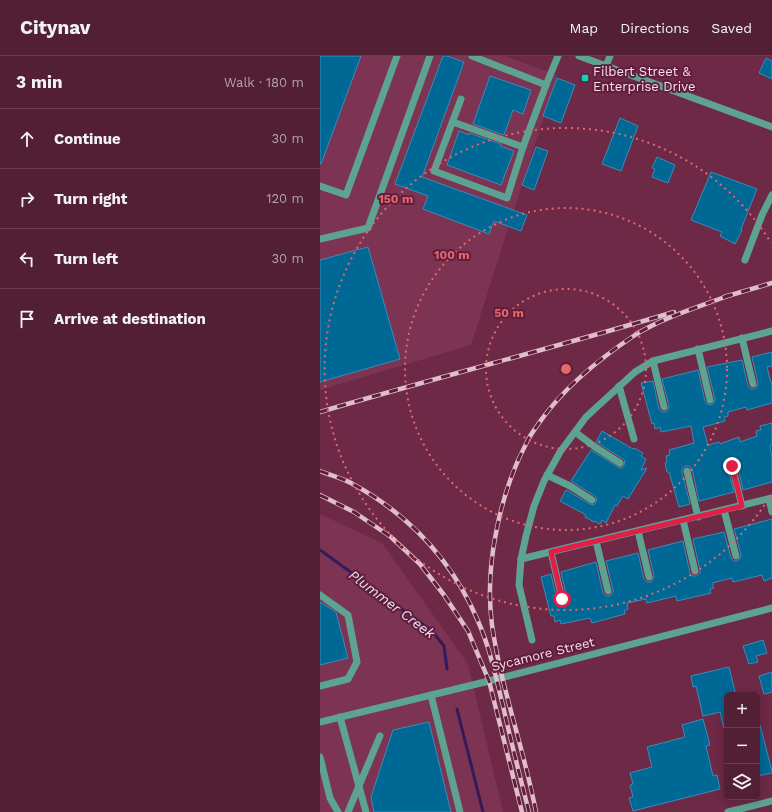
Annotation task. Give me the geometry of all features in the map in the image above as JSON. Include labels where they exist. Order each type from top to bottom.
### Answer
[{"type":"street","points":[[320,186],[346,195],[397,56]]},
{"type":"street","points":[[320,239],[368,228],[430,56]]},
{"type":"street","points":[[472,56],[546,85]]},
{"type":"street","points":[[461,99],[434,171],[507,198],[523,147],[558,56]]},
{"type":"street","points":[[578,56],[772,127]]},
{"type":"street","points":[[606,66],[610,56]]},
{"type":"street","points":[[453,122],[523,147]]},
{"type":"street","points":[[744,260],[762,215],[772,195]]},
{"type":"street","points":[[532,640],[519,585],[521,559],[526,536],[534,506],[547,475],[560,452],[586,417],[635,372],[653,361],[772,331]]},
{"type":"street","points":[[742,338],[753,384]]},
{"type":"street","points":[[698,349],[710,400]]},
{"type":"street","points":[[653,361],[664,407]]},
{"type":"street","points":[[619,386],[634,439]]},
{"type":"street","points":[[575,432],[620,463]]},
{"type":"street","points":[[732,466],[742,506]]},
{"type":"street","points":[[687,471],[698,516]]},
{"type":"street","points":[[547,475],[570,486],[592,500]]},
{"type":"street","points":[[521,559],[770,499],[772,512]]},
{"type":"street","points":[[724,510],[736,556]]},
{"type":"street","points":[[683,520],[695,571]]},
{"type":"street","points":[[638,531],[649,577]]},
{"type":"street","points":[[596,541],[608,590]]},
{"type":"street","points":[[551,552],[562,599]]},
{"type":"street","points":[[320,595],[348,614],[357,662],[348,679],[320,686]]},
{"type":"street","name":"Sycamore Street","points":[[320,722],[772,608]]},
{"type":"street","points":[[431,695],[460,812]]},
{"type":"street","points":[[340,717],[366,812]]},
{"type":"street","points":[[348,812],[358,785],[380,736]]},
{"type":"street","points":[[320,757],[330,798],[338,812]]},
{"type":"street","points":[[728,812],[772,801]]},
{"type":"shaded area","points":[[320,56],[505,56],[557,75],[471,345],[320,390]]},
{"type":"shaded area","points":[[320,514],[382,543],[468,664],[503,812],[320,812]]},
{"type":"building","points":[[320,56],[361,56],[321,164],[320,164]]},
{"type":"building","points":[[443,56],[464,62],[422,177],[527,215],[521,231],[494,221],[489,234],[423,209],[428,196],[395,184]]},
{"type":"building","points":[[766,58],[772,61],[772,79],[759,73]]},
{"type":"building","points":[[490,76],[531,90],[523,114],[513,110],[504,135],[473,124]]},
{"type":"building","points":[[557,78],[575,85],[561,123],[543,116]]},
{"type":"building","points":[[620,118],[638,126],[621,171],[602,164]]},
{"type":"building","points":[[459,131],[501,144],[500,146],[514,151],[501,185],[447,165]]},
{"type":"building","points":[[536,147],[548,151],[534,190],[522,185]]},
{"type":"building","points":[[657,157],[675,165],[668,183],[652,177],[655,169],[652,168]]},
{"type":"building","points":[[711,172],[757,189],[741,229],[742,230],[735,244],[720,236],[722,232],[691,220]]},
{"type":"building","points":[[368,247],[400,359],[320,382],[320,260]]},
{"type":"building","points":[[772,352],[772,366],[767,367],[772,383],[772,403],[747,410],[746,407],[728,412],[728,416],[724,417],[725,421],[703,427],[708,445],[719,442],[720,444],[739,437],[740,442],[757,436],[756,431],[761,430],[760,426],[772,423],[772,445],[770,446],[772,457],[772,482],[743,490],[737,463],[734,460],[730,460],[727,466],[734,492],[699,501],[692,469],[689,466],[685,466],[682,469],[682,472],[690,504],[679,507],[669,472],[667,472],[665,463],[667,462],[666,456],[670,455],[669,450],[694,443],[691,426],[661,432],[660,427],[655,429],[654,423],[652,424],[641,383],[653,381],[659,409],[662,412],[666,412],[669,406],[662,379],[698,370],[705,401],[707,404],[711,405],[714,403],[715,399],[707,367],[742,360],[748,386],[751,389],[755,389],[758,383],[752,357]]},
{"type":"building","points":[[602,431],[633,449],[634,448],[643,453],[641,456],[646,459],[641,470],[647,468],[628,499],[623,496],[617,506],[615,505],[606,523],[602,520],[600,524],[585,517],[586,515],[560,501],[566,490],[590,504],[594,505],[596,502],[597,498],[595,496],[571,481],[591,450],[618,467],[622,468],[624,465],[625,461],[623,459],[596,442]]},
{"type":"building","points":[[772,519],[772,578],[764,581],[762,575],[733,582],[732,578],[712,583],[714,588],[710,589],[711,593],[677,601],[676,596],[647,603],[646,599],[627,603],[628,609],[624,611],[625,614],[592,623],[590,618],[561,624],[560,620],[555,622],[554,616],[551,616],[541,577],[551,574],[557,601],[560,604],[564,604],[567,598],[561,572],[596,562],[603,593],[606,596],[610,596],[613,593],[613,590],[606,561],[638,553],[644,579],[647,582],[651,582],[654,576],[648,550],[683,541],[690,573],[693,576],[697,576],[700,573],[700,570],[693,539],[724,532],[731,558],[734,561],[737,561],[740,559],[741,555],[734,529]]},
{"type":"building","points":[[320,602],[336,612],[348,658],[320,665]]},
{"type":"building","points":[[763,640],[767,653],[756,656],[758,662],[749,664],[743,646]]},
{"type":"building","points":[[729,667],[735,692],[724,692],[724,728],[720,712],[703,716],[696,686],[693,687],[691,676]]},
{"type":"building","points":[[772,672],[772,692],[764,694],[759,676]]},
{"type":"building","points":[[703,719],[710,745],[706,746],[713,776],[717,775],[720,789],[633,811],[629,798],[633,797],[630,785],[633,784],[630,773],[652,767],[647,747],[685,737],[682,725]]},
{"type":"building","points":[[429,722],[451,812],[374,812],[371,797],[393,730]]},
{"type":"building","points":[[760,725],[772,771],[772,773],[760,775]]},
{"type":"waterway","name":"Plummer Creek","points":[[320,550],[432,631],[444,646],[447,669]]},
{"type":"waterway","name":"Plummer Creek","points":[[457,709],[483,812]]},
{"type":"railway","points":[[724,297],[772,283]]},
{"type":"railway","points":[[536,812],[501,672],[492,625],[490,602],[490,579],[494,544],[501,509],[512,475],[530,437],[539,423],[559,397],[595,364],[635,335],[646,329],[730,295]]},
{"type":"railway","points":[[320,412],[674,312]]},
{"type":"railway","points":[[320,471],[351,483],[392,509],[427,541],[455,578],[478,621],[489,652],[529,812]]},
{"type":"railway","points":[[320,495],[354,512],[391,537],[420,564],[444,595],[468,631],[489,681],[522,812]]},
{"type":"place","name":"Filbert Street & Enterprise Drive","points":[[585,78]]},
{"type":"route","points":[[562,599],[551,552],[742,506],[732,466]]}]
